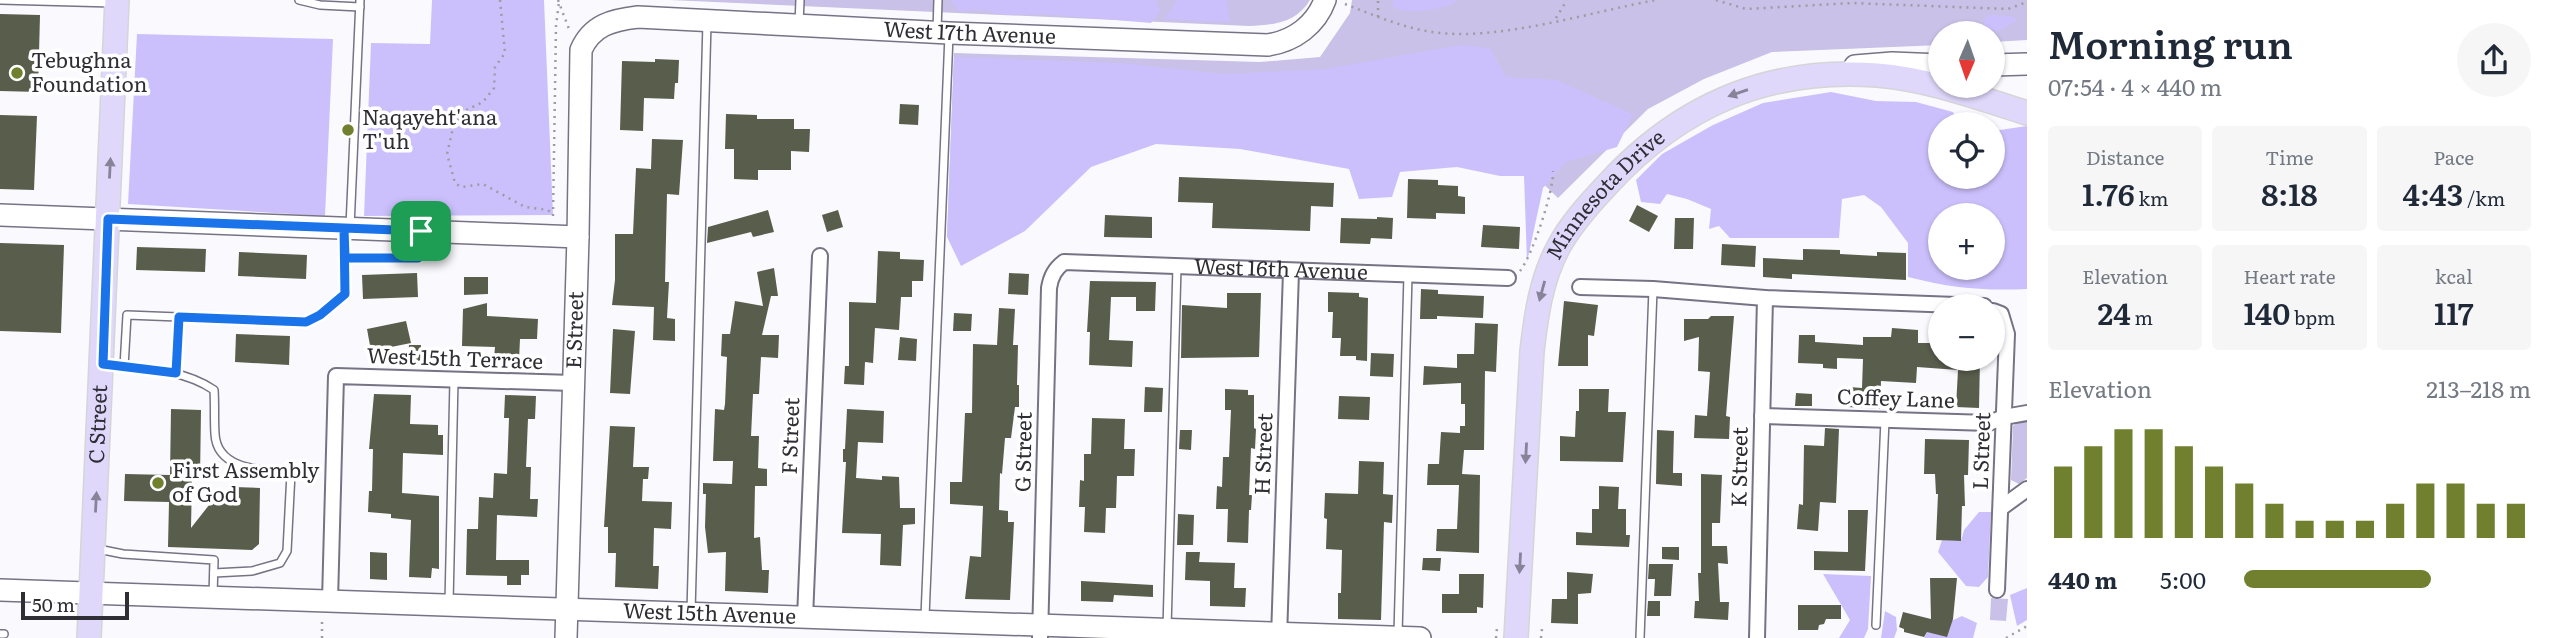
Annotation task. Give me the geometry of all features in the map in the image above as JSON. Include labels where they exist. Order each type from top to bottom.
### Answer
[{"type":"main road","name":"C Street","points":[[89,638],[94,548],[113,366],[108,219],[117,2]]},
{"type":"main road","name":"West 17th Avenue","points":[[598,27],[615,20],[638,17],[943,33],[1268,45],[1293,39],[1335,2]]},
{"type":"main road","name":"E Street","points":[[566,638],[582,50],[586,39],[598,27]]},
{"type":"main road","points":[[2006,65],[2027,64]]},
{"type":"main road","points":[[1794,78],[1842,67],[1928,65]]},
{"type":"main road","name":"Minnesota Drive","points":[[1516,638],[1536,313],[1545,279],[1558,248],[1584,210],[1619,171],[1657,136],[1698,110],[1728,96],[1794,78],[1878,75],[1927,84],[2027,113]]},
{"type":"main road","points":[[0,215],[421,231],[553,226],[578,237]]},
{"type":"main road","name":"West 15th Avenue","points":[[0,590],[567,607],[925,622],[1041,632],[1420,638]]},
{"type":"street","name":"F Street","points":[[805,618],[820,256]]},
{"type":"street","name":"West 16th Avenue","points":[[1057,268],[1064,262],[1074,261],[1508,278]]},
{"type":"street","name":"G Street","points":[[1041,632],[1049,288],[1057,268]]},
{"type":"street","name":"H Street","points":[[1279,635],[1291,271]]},
{"type":"street","points":[[1580,287],[1928,304]]},
{"type":"street","name":"K Street","points":[[1757,638],[1765,298]]},
{"type":"street","name":"L Street","points":[[1997,590],[2007,334],[2005,330]]},
{"type":"street","name":"West 15th Terrace","points":[[330,601],[337,376],[573,383]]},
{"type":"street","name":"Coffey Lane","points":[[1762,415],[1989,424],[2004,417],[2027,413]]},
{"type":"street","points":[[2001,508],[2027,489]]},
{"type":"lane","points":[[214,573],[252,571],[280,563],[287,551],[291,473],[235,464],[222,452],[215,437],[214,390],[197,379],[176,373],[113,366],[127,315],[306,322],[320,315],[345,294],[360,3],[320,5],[299,0]]},
{"type":"lane","points":[[799,25],[800,0]]},
{"type":"lane","points":[[925,622],[943,33],[938,0]]},
{"type":"lane","points":[[0,1],[117,2]]},
{"type":"lane","points":[[691,613],[707,21]]},
{"type":"lane","points":[[345,258],[418,258],[421,231]]},
{"type":"lane","points":[[1167,634],[1177,265]]},
{"type":"lane","points":[[1398,638],[1408,275]]},
{"type":"lane","points":[[1640,638],[1653,289]]},
{"type":"lane","points":[[176,373],[179,317]]},
{"type":"lane","points":[[449,604],[454,380]]},
{"type":"lane","points":[[1876,625],[1885,420]]},
{"type":"lane","points":[[94,548],[123,554],[214,560],[214,596]]},
{"type":"path","points":[[500,0],[505,53],[495,67],[494,88],[483,102],[464,111],[457,119],[447,154],[455,183],[461,187],[484,184],[525,207],[548,210],[553,226]]},
{"type":"path","points":[[1378,0],[1378,17]]},
{"type":"path","points":[[1555,20],[1567,0]]},
{"type":"path","points":[[1335,2],[1406,27],[1435,33],[1460,33],[1508,29],[1653,0]]},
{"type":"path","points":[[1716,0],[1746,9],[1852,3],[2008,9],[2027,2]]},
{"type":"path","points":[[553,226],[556,26],[559,1]]},
{"type":"path","points":[[559,1],[569,29]]},
{"type":"path","points":[[1508,278],[1521,270],[1529,259],[1550,191],[1553,171]]},
{"type":"path","points":[[1496,638],[1497,621]]},
{"type":"path","points":[[322,622],[322,638]]},
{"type":"path","points":[[2006,638],[2027,626]]},
{"type":"path","points":[[1542,629],[1542,638]]},
{"type":"shaded area","points":[[432,0],[544,0],[553,215],[364,216],[371,43],[430,44]]},
{"type":"shaded area","points":[[670,0],[1310,0],[1298,14],[1284,21],[1249,26]]},
{"type":"shaded area","points":[[951,0],[1156,0],[1160,11],[1151,23],[1044,14],[997,14],[985,10],[959,11]]},
{"type":"shaded area","points":[[1178,0],[1226,0],[1230,22],[1164,19]]},
{"type":"shaded area","points":[[1352,0],[2027,0],[2027,40],[2006,41],[2006,21],[1928,21],[1928,46],[1772,52],[1704,79],[1648,109],[1558,198],[1530,171],[1161,130],[947,237],[954,53],[1260,62],[1320,57],[1350,13]]},
{"type":"shaded area","points":[[1392,0],[1458,0],[1452,4],[1418,11],[1394,8]]},
{"type":"shaded area","points":[[1987,15],[2012,16],[2017,20],[2006,27],[2006,21],[1985,21]]},
{"type":"shaded area","points":[[137,34],[333,39],[325,216],[128,204]]},
{"type":"shaded area","points":[[1461,45],[1490,48],[1506,77],[1556,80],[1633,114],[1617,147],[1566,162],[1543,188],[1527,262],[1524,176],[1500,176],[1457,167],[1400,172],[1392,197],[1359,199],[1349,169],[1240,149],[1156,144],[1091,167],[1025,231],[961,266],[947,237],[954,57],[1119,63],[1224,74],[1325,69]]},
{"type":"shaded area","points":[[1831,92],[1876,101],[1916,102],[1953,112],[1928,112],[1928,189],[2005,189],[2005,129],[2027,126],[2027,289],[1967,288],[1908,277],[1908,243],[1881,207],[1864,195],[1842,199],[1839,238],[1730,238],[1719,226],[1709,229],[1711,209],[1687,199],[1667,194],[1660,204],[1641,202],[1636,180],[1662,154],[1713,125],[1763,103]]},
{"type":"shaded area","points":[[2019,421],[2027,421],[2027,478],[2019,484],[2011,480],[2013,426]]},
{"type":"shaded area","points":[[1979,512],[1991,512],[1988,577],[1979,587],[1966,586],[1938,552],[1942,540],[1961,541],[1964,530]]},
{"type":"shaded area","points":[[1823,574],[1871,576],[1868,629],[1864,638],[1839,638],[1850,620]]},
{"type":"shaded area","points":[[2027,588],[2027,620],[2017,626],[2010,595]]},
{"type":"shaded area","points":[[1991,598],[2008,599],[2006,621],[1990,620]]},
{"type":"shaded area","points":[[1885,611],[1896,617],[1897,630],[1894,638],[1881,638]]},
{"type":"shaded area","points":[[1962,616],[1977,623],[1973,638],[1924,638],[1927,632]]},
{"type":"building","points":[[0,14],[40,15],[38,92],[0,91]]},
{"type":"building","points":[[655,59],[679,60],[674,99],[644,98],[643,131],[620,130],[622,61],[655,62]]},
{"type":"building","points":[[900,104],[919,105],[918,125],[899,124]]},
{"type":"building","points":[[726,114],[757,115],[757,119],[794,119],[794,129],[810,129],[809,152],[791,151],[791,170],[758,170],[758,180],[734,179],[734,149],[725,149]]},
{"type":"building","points":[[0,115],[37,116],[34,190],[0,189]]},
{"type":"building","points":[[652,139],[683,140],[679,195],[667,194],[665,282],[669,282],[667,318],[675,319],[675,341],[653,340],[654,307],[612,305],[615,234],[633,234],[636,168],[651,169]]},
{"type":"building","points":[[1179,177],[1334,183],[1333,207],[1311,206],[1310,231],[1212,228],[1213,203],[1178,202]]},
{"type":"building","points":[[1408,179],[1438,180],[1438,185],[1458,186],[1458,196],[1465,197],[1465,214],[1436,213],[1436,219],[1407,218]]},
{"type":"building","points":[[1637,205],[1658,216],[1649,232],[1629,221]]},
{"type":"building","points":[[768,210],[774,232],[753,237],[751,232],[707,243],[708,227]]},
{"type":"building","points":[[838,210],[843,227],[827,232],[822,215]]},
{"type":"building","points":[[1105,215],[1152,217],[1152,238],[1104,237]]},
{"type":"building","points":[[1341,218],[1393,218],[1392,239],[1371,238],[1370,244],[1340,243]]},
{"type":"building","points":[[1675,218],[1694,218],[1693,249],[1674,249]]},
{"type":"building","points":[[1483,225],[1520,227],[1519,249],[1481,247]]},
{"type":"building","points":[[0,243],[64,245],[61,333],[0,331]]},
{"type":"building","points":[[1722,244],[1756,246],[1755,267],[1721,265]]},
{"type":"building","points":[[137,247],[206,249],[205,272],[136,270]]},
{"type":"building","points":[[1803,249],[1840,250],[1840,254],[1877,256],[1877,252],[1906,253],[1906,280],[1792,274],[1792,279],[1763,277],[1763,258],[1803,260]]},
{"type":"building","points":[[878,251],[900,252],[900,259],[924,260],[923,281],[912,281],[912,297],[901,297],[899,330],[875,328],[873,363],[865,362],[864,385],[844,384],[845,366],[849,366],[849,302],[876,303]]},
{"type":"building","points":[[239,252],[307,255],[306,279],[238,276]]},
{"type":"building","points":[[774,268],[778,296],[771,296],[762,335],[779,335],[778,358],[761,357],[759,394],[753,394],[751,436],[759,436],[758,468],[767,469],[767,486],[755,486],[754,538],[760,537],[762,570],[769,570],[768,593],[725,591],[726,552],[708,553],[705,527],[706,494],[703,494],[703,483],[732,484],[733,461],[713,461],[715,409],[724,410],[725,404],[727,357],[721,356],[722,334],[730,334],[735,301],[763,306],[757,272]]},
{"type":"building","points":[[417,273],[418,297],[363,299],[362,275]]},
{"type":"building","points":[[1009,273],[1029,274],[1028,295],[1008,294]]},
{"type":"building","points":[[464,277],[488,277],[488,294],[464,295]]},
{"type":"building","points":[[1090,281],[1156,282],[1155,311],[1136,311],[1136,297],[1111,297],[1109,340],[1133,341],[1132,367],[1089,365],[1090,332],[1087,332]]},
{"type":"building","points":[[1421,289],[1438,290],[1438,294],[1484,296],[1483,318],[1437,316],[1437,319],[1420,319]]},
{"type":"building","points":[[1328,292],[1359,293],[1359,297],[1368,298],[1367,361],[1356,360],[1356,356],[1340,356],[1341,338],[1332,338],[1333,312],[1328,312]]},
{"type":"building","points":[[1227,293],[1261,293],[1259,357],[1181,358],[1182,305],[1227,308]]},
{"type":"building","points":[[1564,301],[1598,305],[1594,336],[1588,335],[1588,366],[1558,366]]},
{"type":"building","points":[[487,303],[487,316],[538,319],[537,339],[520,339],[519,360],[494,358],[495,347],[462,346],[463,309]]},
{"type":"building","points":[[999,308],[1015,309],[1013,345],[1018,345],[1019,407],[1015,407],[1011,438],[1005,438],[1002,474],[1000,473],[999,510],[1008,511],[1008,522],[1014,522],[1010,600],[965,599],[970,556],[981,557],[983,506],[950,504],[950,482],[962,482],[965,413],[972,413],[973,344],[997,345]]},
{"type":"building","points":[[954,313],[972,314],[971,331],[953,331]]},
{"type":"building","points":[[1711,316],[1734,316],[1726,416],[1730,417],[1729,439],[1694,438],[1695,415],[1707,416],[1710,372],[1698,371],[1699,337],[1684,341],[1684,319],[1708,319]]},
{"type":"building","points":[[406,321],[411,343],[371,351],[367,329]]},
{"type":"building","points":[[1475,323],[1498,324],[1496,372],[1485,371],[1484,450],[1464,450],[1462,474],[1480,475],[1479,553],[1436,551],[1437,529],[1457,529],[1459,485],[1427,485],[1428,464],[1439,464],[1441,432],[1460,433],[1460,426],[1465,426],[1465,404],[1461,404],[1461,383],[1423,385],[1424,366],[1457,368],[1457,354],[1474,354]]},
{"type":"building","points":[[1892,328],[1918,330],[1918,343],[1928,343],[1928,368],[1917,367],[1916,383],[1881,381],[1880,409],[1848,407],[1849,387],[1862,388],[1863,359],[1837,358],[1837,369],[1823,368],[1823,364],[1798,363],[1799,335],[1815,335],[1815,342],[1863,345],[1863,337],[1891,337]]},
{"type":"building","points":[[613,329],[635,331],[630,394],[610,393]]},
{"type":"building","points":[[236,334],[290,336],[289,365],[235,362]]},
{"type":"building","points":[[900,337],[917,339],[916,361],[898,360]]},
{"type":"building","points":[[409,345],[421,345],[420,364],[408,364]]},
{"type":"building","points":[[1371,353],[1394,354],[1393,377],[1370,376]]},
{"type":"building","points":[[1958,371],[1980,371],[1979,408],[1956,407]]},
{"type":"building","points":[[1145,387],[1163,388],[1162,412],[1144,412]]},
{"type":"building","points":[[1225,389],[1248,390],[1248,395],[1254,395],[1256,429],[1255,449],[1251,448],[1249,495],[1252,495],[1248,543],[1227,542],[1228,509],[1216,509],[1217,486],[1222,487],[1223,457],[1229,457],[1231,410],[1225,410]]},
{"type":"building","points":[[1579,389],[1609,389],[1608,412],[1626,412],[1623,462],[1560,461],[1560,436],[1575,437]]},
{"type":"building","points":[[1796,393],[1812,394],[1812,406],[1795,406]]},
{"type":"building","points":[[374,394],[411,395],[410,424],[438,425],[438,435],[443,435],[443,455],[403,453],[402,493],[439,496],[439,569],[432,568],[431,578],[409,577],[411,520],[391,518],[391,514],[368,512],[369,491],[372,491],[373,449],[369,449]]},
{"type":"building","points":[[505,395],[536,396],[535,419],[528,419],[526,467],[531,467],[530,499],[538,499],[537,517],[497,515],[496,560],[529,560],[529,575],[521,575],[521,585],[507,585],[507,576],[466,575],[467,529],[478,529],[479,497],[493,498],[494,473],[507,474],[509,418],[504,418]]},
{"type":"building","points":[[1339,396],[1370,397],[1369,420],[1338,419]]},
{"type":"building","name":"First Assembly of God","points":[[171,409],[201,410],[200,478],[192,478],[191,528],[213,500],[234,487],[260,488],[259,544],[252,550],[168,547],[169,502],[124,501],[125,474],[170,475]]},
{"type":"building","points":[[847,409],[884,411],[883,443],[858,442],[856,478],[882,480],[882,476],[899,477],[900,508],[915,508],[915,524],[903,525],[901,566],[880,565],[881,534],[842,533],[846,462],[843,462],[843,449]]},
{"type":"building","points":[[1092,418],[1125,419],[1124,449],[1135,449],[1134,476],[1117,476],[1116,508],[1106,508],[1105,533],[1084,532],[1085,507],[1079,507],[1080,480],[1084,481],[1084,454],[1091,454]]},
{"type":"building","points":[[610,426],[635,427],[633,467],[649,467],[648,479],[643,479],[642,501],[672,502],[671,529],[654,528],[653,566],[659,566],[658,589],[615,587],[616,553],[608,553],[608,527],[604,527]]},
{"type":"building","points":[[1825,428],[1839,429],[1836,503],[1820,502],[1818,531],[1797,529],[1799,504],[1803,505],[1804,445],[1824,446]]},
{"type":"building","points":[[1180,430],[1192,430],[1191,450],[1179,449]]},
{"type":"building","points":[[1657,430],[1674,431],[1673,473],[1682,473],[1682,486],[1656,484]]},
{"type":"building","points":[[1925,439],[1969,440],[1968,475],[1964,475],[1965,506],[1962,506],[1961,541],[1936,540],[1938,494],[1935,474],[1924,474]]},
{"type":"building","points":[[1359,461],[1384,462],[1383,494],[1393,495],[1392,523],[1384,522],[1381,620],[1338,619],[1342,550],[1326,549],[1325,493],[1358,494]]},
{"type":"building","points":[[1701,474],[1722,475],[1720,523],[1712,523],[1712,546],[1727,546],[1728,564],[1718,563],[1720,602],[1729,602],[1728,620],[1694,618],[1695,601],[1699,601],[1698,573],[1701,573]]},
{"type":"building","points":[[1599,486],[1619,487],[1618,509],[1626,509],[1629,547],[1576,545],[1576,532],[1592,533],[1592,509],[1599,509]]},
{"type":"building","points":[[1848,510],[1868,510],[1865,571],[1814,570],[1814,551],[1848,552]]},
{"type":"building","points":[[1178,514],[1194,515],[1193,545],[1177,545]]},
{"type":"building","points":[[1662,547],[1679,547],[1679,560],[1662,559]]},
{"type":"building","points":[[370,552],[387,553],[387,580],[370,579]]},
{"type":"building","points":[[1186,552],[1200,552],[1199,562],[1235,563],[1234,588],[1246,588],[1245,607],[1210,606],[1210,581],[1185,580]]},
{"type":"building","points":[[1423,558],[1441,558],[1440,571],[1422,570]]},
{"type":"building","points":[[1649,564],[1673,564],[1671,596],[1654,596],[1655,579],[1648,579]]},
{"type":"building","points":[[1567,572],[1593,574],[1591,593],[1578,594],[1578,624],[1551,623],[1552,599],[1567,599]]},
{"type":"building","points":[[1459,574],[1484,574],[1483,608],[1477,607],[1477,613],[1442,613],[1442,594],[1459,594]]},
{"type":"building","points":[[1930,578],[1957,578],[1953,619],[1947,637],[1927,632],[1924,637],[1904,632],[1904,629],[1899,627],[1903,612],[1931,619]]},
{"type":"building","points":[[1081,581],[1153,585],[1153,597],[1114,595],[1113,602],[1081,601]]},
{"type":"building","points":[[1648,601],[1660,601],[1660,616],[1647,616]]},
{"type":"building","points":[[1798,605],[1841,605],[1841,619],[1826,619],[1824,624],[1819,625],[1818,630],[1798,630]]},
{"type":"place","name":"Tebughna Foundation","points":[[17,73]]},
{"type":"place","name":"Naqayeht'ana T'uh","points":[[348,130]]},
{"type":"place","name":"First Assembly of God","points":[[158,483]]},
{"type":"route","points":[[421,231],[344,228],[345,294],[320,315],[306,322],[179,317],[176,373],[103,364],[108,219],[344,228],[345,258],[418,258],[421,231]]}]
